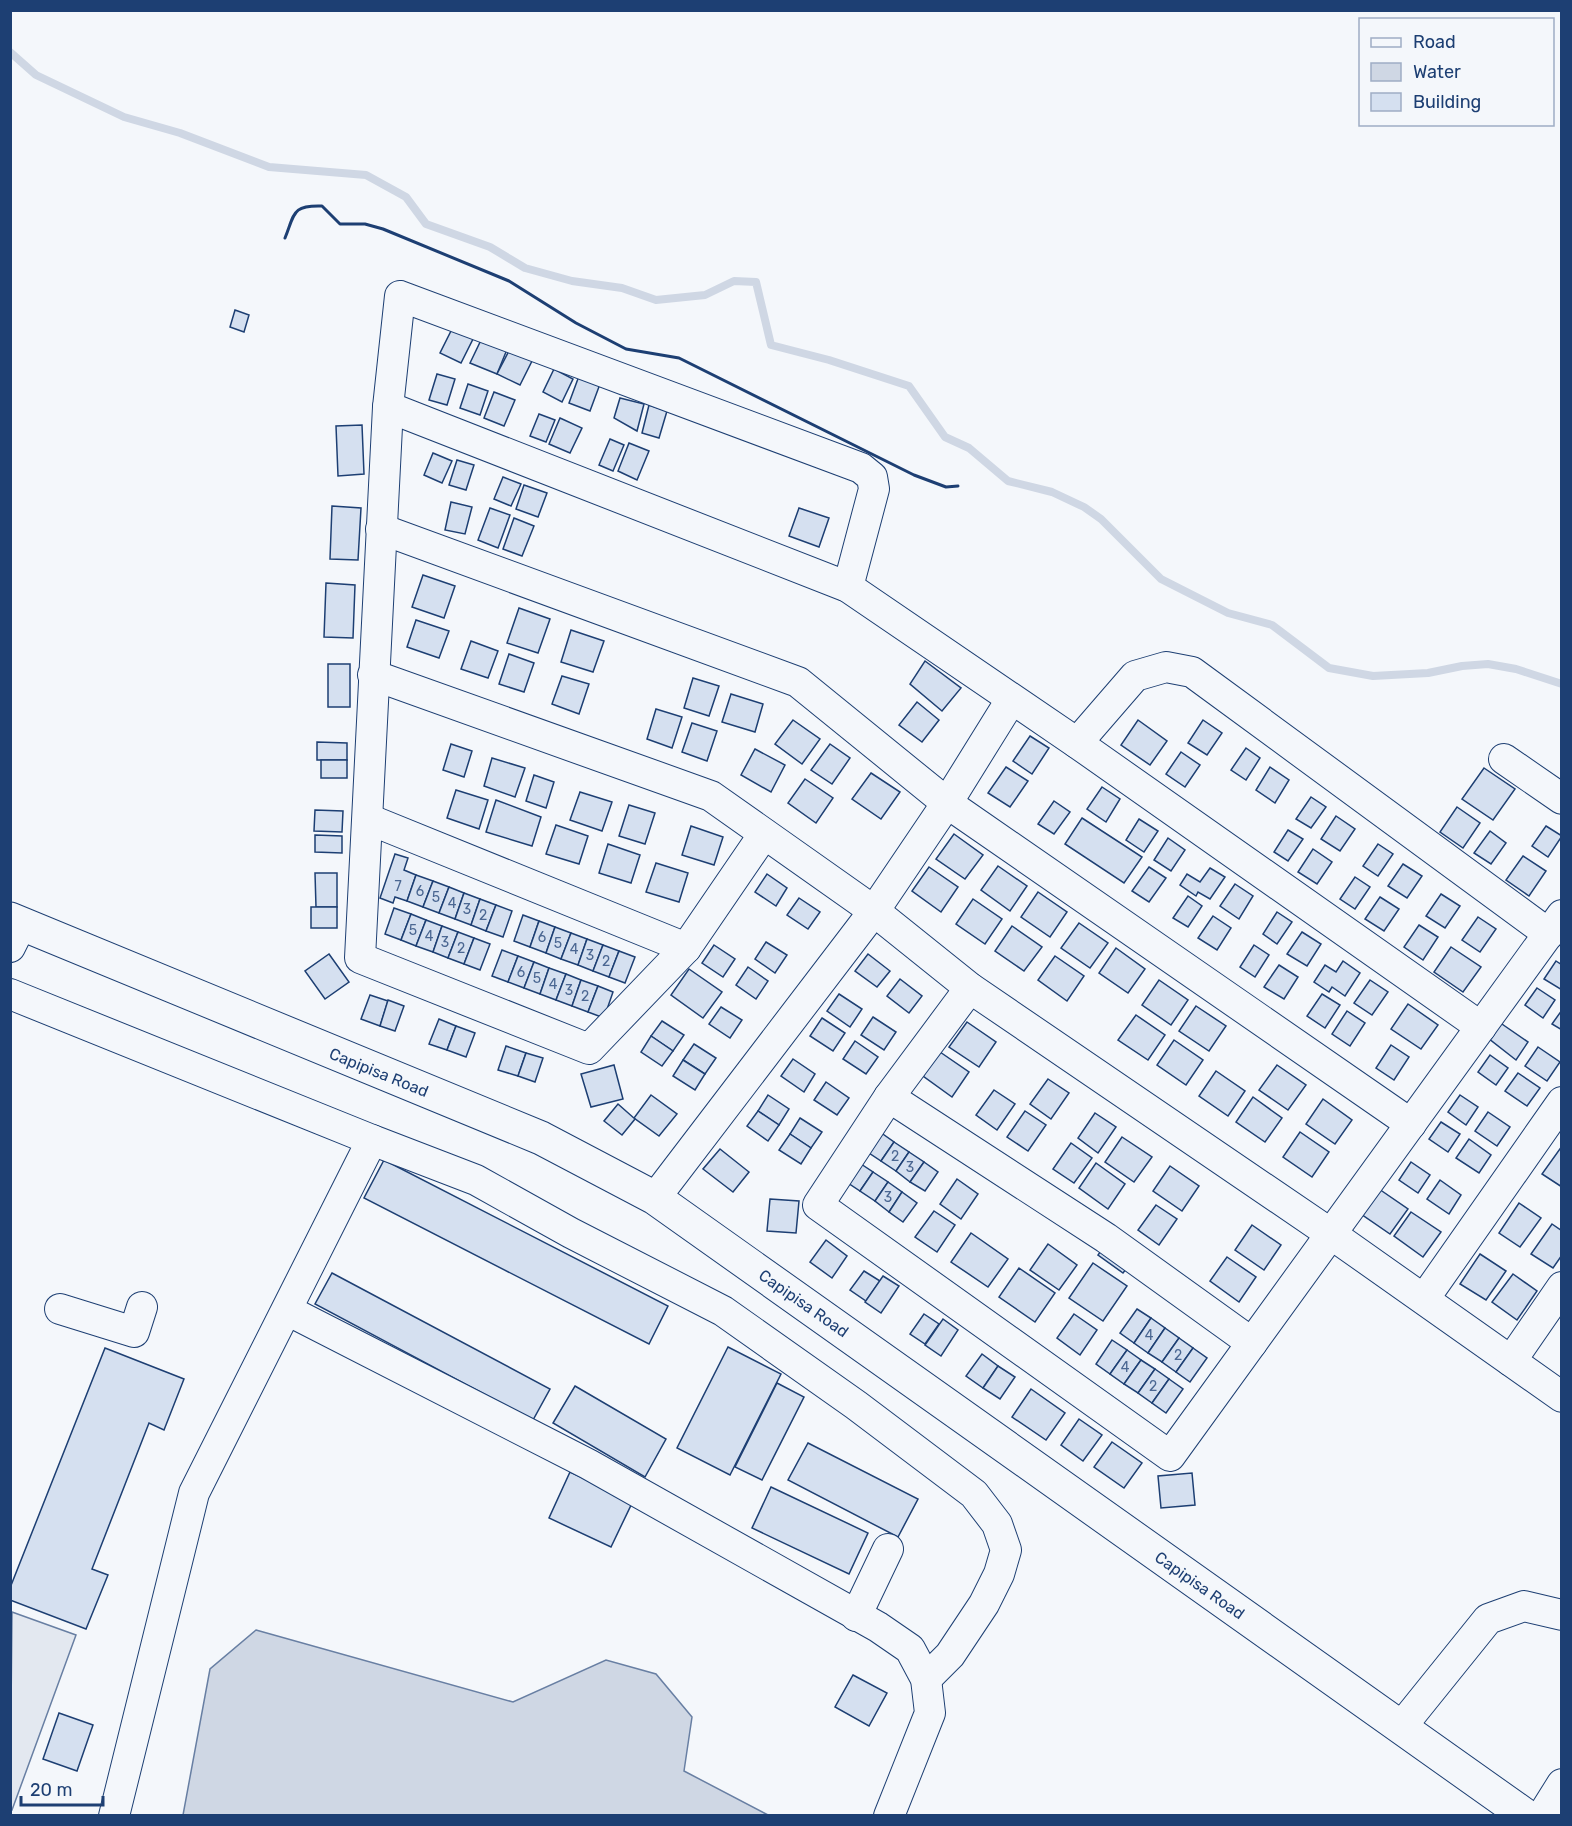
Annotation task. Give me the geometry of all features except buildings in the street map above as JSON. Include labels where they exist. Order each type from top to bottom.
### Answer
[{"type":"main road","name":"Capipisa Road","points":[[14,930],[541,1138],[655,1198],[1526,1815]]},
{"type":"street","points":[[764,834],[686,948],[589,1049],[360,958],[388,407],[400,296],[861,468],[872,477],[874,489],[848,587]]},
{"type":"street","points":[[388,407],[848,587],[1077,743],[1481,1028]]},
{"type":"street","points":[[381,529],[798,682],[947,803],[1411,1124]]},
{"type":"street","points":[[970,988],[889,1097],[818,1205],[1170,1456],[1555,925],[1192,672],[1166,668],[1135,676],[1077,743]]},
{"type":"street","points":[[373,675],[711,796],[874,911],[970,988],[1331,1233],[1562,1397]]},
{"type":"street","points":[[655,1198],[874,911],[947,803],[1011,700]]},
{"type":"street","points":[[1504,759],[1562,799]]},
{"type":"street","points":[[368,819],[686,948]]},
{"type":"street","points":[[10,994],[476,1180],[571,1233],[723,1311],[856,1405],[974,1494],[997,1524],[1006,1550],[999,1574],[984,1604],[950,1654],[926,1679]]},
{"type":"street","points":[[889,1097],[1106,1238],[1252,1343]]},
{"type":"street","points":[[1424,1299],[1562,1102]]},
{"type":"street","points":[[114,1815],[194,1493],[372,1140]]},
{"type":"street","points":[[1511,1361],[1562,1287]]},
{"type":"street","points":[[60,1309],[134,1332],[142,1307]]},
{"type":"street","points":[[287,1310],[588,1464],[910,1649],[926,1679],[930,1713],[889,1815]]},
{"type":"street","points":[[856,1616],[888,1549]]},
{"type":"street","points":[[1401,1727],[1488,1619],[1524,1606],[1562,1615]]},
{"type":"street","points":[[1542,1815],[1562,1784]]},
{"type":"shaded area","points":[[12,1612],[76,1635],[12,1810],[10,1809]]},
{"type":"water","points":[[256,1630],[513,1702],[606,1660],[656,1674],[692,1717],[684,1771],[768,1815],[183,1815],[210,1669]]},
{"type":"waterway","points":[[10,52],[36,75],[124,117],[180,133],[269,167],[366,175],[406,197],[426,224],[490,247],[525,268],[572,281],[622,288],[656,300],[705,295],[734,281],[756,282],[771,345],[829,360],[909,386],[945,437],[969,448],[1008,481],[1052,492],[1084,507],[1101,519],[1161,579],[1228,613],[1272,625],[1329,668],[1373,676],[1428,673],[1462,666],[1488,664],[1516,669],[1562,684]]},
{"type":"wall","points":[[285,238],[296,212],[305,207],[322,206],[340,224],[365,224],[383,229],[509,281],[576,323],[626,349],[679,358],[914,475],[946,487],[958,486]]}]
